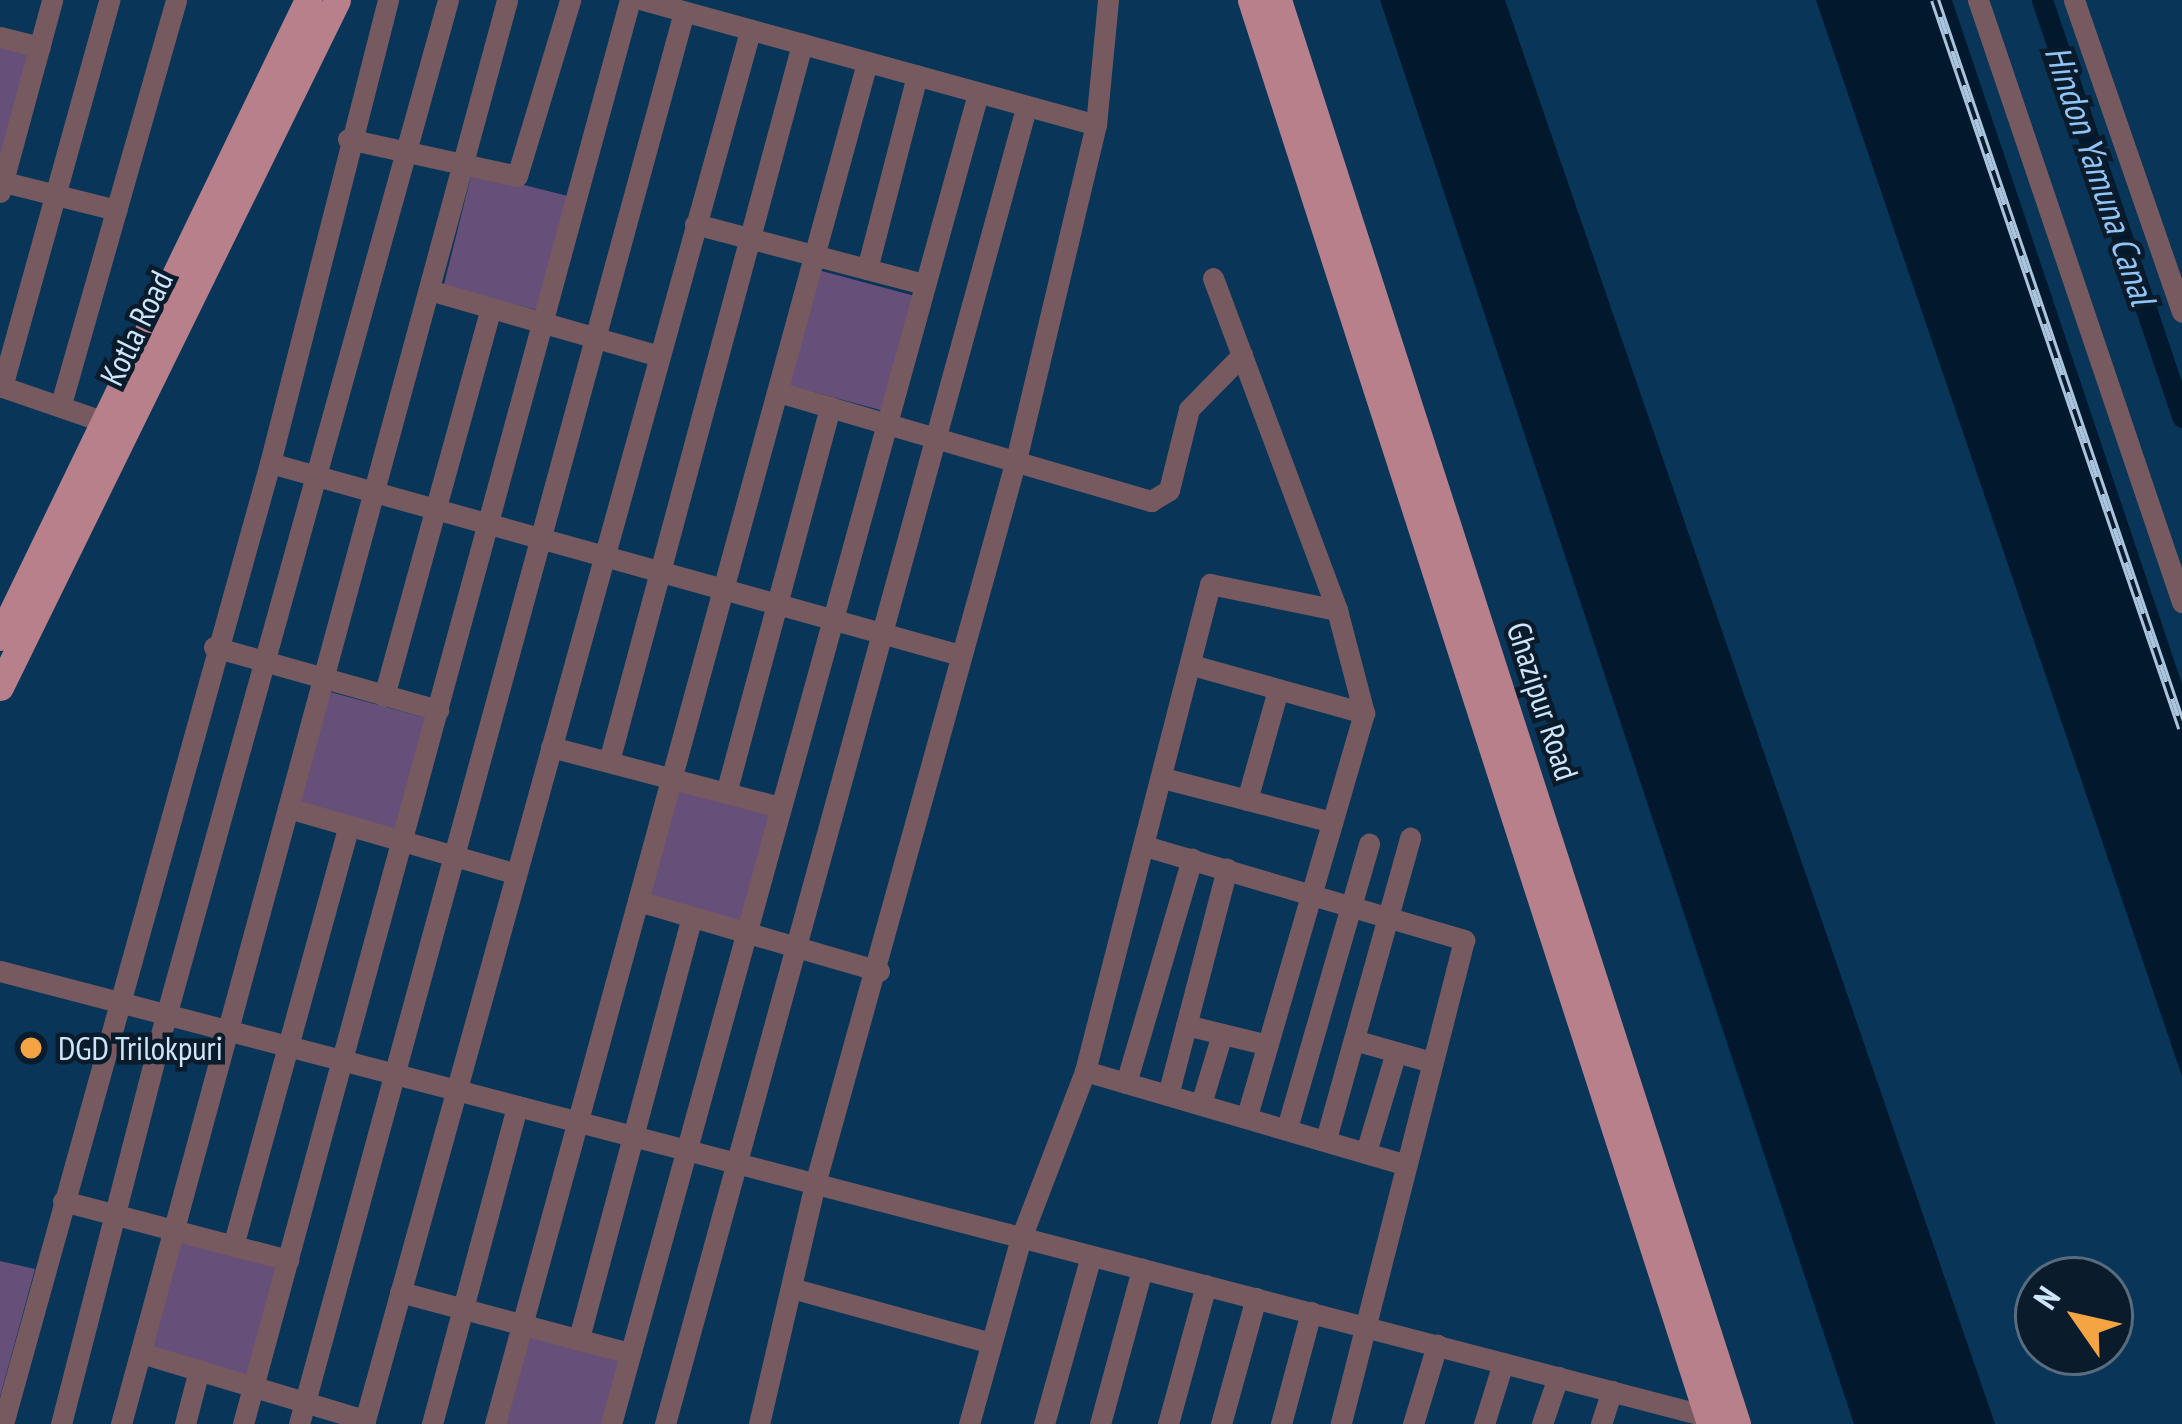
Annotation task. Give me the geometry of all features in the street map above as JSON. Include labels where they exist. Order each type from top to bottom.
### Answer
[{"type":"main road","name":"Kotla Road","points":[[0,687],[308,0]]},
{"type":"main road","name":"Kotla Road","points":[[0,638],[337,0]]},
{"type":"main road","name":"Ghazipur Road","points":[[1251,0],[1709,1420]]},
{"type":"main road","name":"Ghazipur Road","points":[[1277,0],[1737,1424]]},
{"type":"street","points":[[52,0],[1,185],[116,210]]},
{"type":"street","points":[[109,0],[1,386],[116,426]]},
{"type":"street","points":[[61,404],[176,0]]},
{"type":"street","points":[[3,1424],[115,1002],[270,463],[348,139],[388,0]]},
{"type":"street","points":[[62,1424],[166,1016],[268,664],[448,0]]},
{"type":"street","points":[[121,1424],[507,0]]},
{"type":"street","points":[[348,139],[406,155],[523,172],[570,0]]},
{"type":"street","points":[[243,1424],[630,0]]},
{"type":"street","points":[[643,0],[1096,125]]},
{"type":"street","points":[[758,1424],[795,1289],[815,1184],[879,971],[958,654],[1017,456],[1096,125],[1108,0]]},
{"type":"street","points":[[1978,0],[2182,602]]},
{"type":"street","points":[[2074,0],[2182,312]]},
{"type":"street","points":[[299,1424],[684,12]]},
{"type":"street","points":[[140,1353],[365,1422],[750,31]]},
{"type":"street","points":[[0,37],[40,47]]},
{"type":"street","points":[[609,761],[665,573],[802,44]]},
{"type":"street","points":[[494,1424],[573,1121],[638,901],[867,62]]},
{"type":"street","points":[[867,269],[916,75]]},
{"type":"street","points":[[611,1424],[978,93]]},
{"type":"street","points":[[665,1424],[1026,108]]},
{"type":"street","points":[[695,224],[923,284]]},
{"type":"street","points":[[1213,278],[1337,610],[1364,713],[1247,1118]]},
{"type":"street","points":[[429,290],[659,356]]},
{"type":"street","points":[[384,696],[440,510],[491,308]]},
{"type":"street","points":[[778,392],[1017,456],[1151,501],[1169,490],[1189,409],[1242,355]]},
{"type":"street","points":[[726,793],[830,406]]},
{"type":"street","points":[[270,463],[958,654]]},
{"type":"street","points":[[969,1424],[1021,1238],[1085,1071],[1214,580],[1337,610]]},
{"type":"street","points":[[214,647],[438,710]]},
{"type":"street","points":[[1192,665],[1364,713]]},
{"type":"street","points":[[1247,800],[1278,690]]},
{"type":"street","points":[[551,747],[780,807]]},
{"type":"street","points":[[1163,778],[1332,822]]},
{"type":"street","points":[[288,808],[516,874]]},
{"type":"street","points":[[233,1246],[284,1046],[349,826]]},
{"type":"street","points":[[1326,1139],[1410,838]]},
{"type":"street","points":[[1287,1128],[1369,844]]},
{"type":"street","points":[[1145,846],[1389,913],[1464,940],[1341,1424]]},
{"type":"street","points":[[1126,1083],[1192,859]]},
{"type":"street","points":[[1168,1095],[1227,869]]},
{"type":"street","points":[[638,901],[879,971]]},
{"type":"street","points":[[579,1339],[692,917]]},
{"type":"street","points":[[0,971],[1612,1391],[1642,1413],[1737,1424]]},
{"type":"street","points":[[1186,1025],[1268,1045]]},
{"type":"street","points":[[1201,1104],[1222,1034]]},
{"type":"street","points":[[1354,1040],[1431,1062]]},
{"type":"street","points":[[1366,1152],[1396,1052]]},
{"type":"street","points":[[1085,1071],[1404,1164]]},
{"type":"street","points":[[432,1424],[517,1106]]},
{"type":"street","points":[[63,1201],[288,1260]]},
{"type":"street","points":[[1044,1424],[1091,1256]]},
{"type":"street","points":[[1100,1424],[1142,1269]]},
{"type":"street","points":[[1168,1424],[1206,1286]]},
{"type":"street","points":[[795,1289],[991,1343]]},
{"type":"street","points":[[400,1292],[630,1353]]},
{"type":"street","points":[[1221,1424],[1256,1298]]},
{"type":"street","points":[[1280,1424],[1311,1312]]},
{"type":"street","points":[[1413,1424],[1437,1345]]},
{"type":"street","points":[[1484,1424],[1503,1363]]},
{"type":"street","points":[[184,1424],[200,1370]]},
{"type":"street","points":[[1542,1424],[1558,1377]]},
{"type":"street","points":[[1601,1424],[1612,1391]]},
{"type":"shaded area","points":[[0,43],[33,51],[0,168]]},
{"type":"shaded area","points":[[472,172],[575,198],[546,312],[443,286]]},
{"type":"shaded area","points":[[818,270],[920,297],[890,412],[787,385]]},
{"type":"shaded area","points":[[330,692],[432,719],[402,833],[299,806]]},
{"type":"shaded area","points":[[676,785],[778,812],[748,927],[645,900]]},
{"type":"shaded area","points":[[182,1236],[284,1263],[254,1377],[151,1350]]},
{"type":"shaded area","points":[[0,1261],[35,1269],[0,1397]]},
{"type":"shaded area","points":[[526,1330],[628,1357],[610,1424],[500,1424]]},
{"type":"water","points":[[1380,0],[1505,0],[1995,1424],[1854,1424]]},
{"type":"water","points":[[1816,0],[1952,0],[2182,684],[2182,1076]]},
{"type":"waterway","name":"Hindon Yamuna Canal","points":[[2042,0],[2182,417]]},
{"type":"railway","points":[[1935,0],[2182,728]]},
{"type":"place","name":"DGD Trilokpuri","points":[[31,1048]]}]
